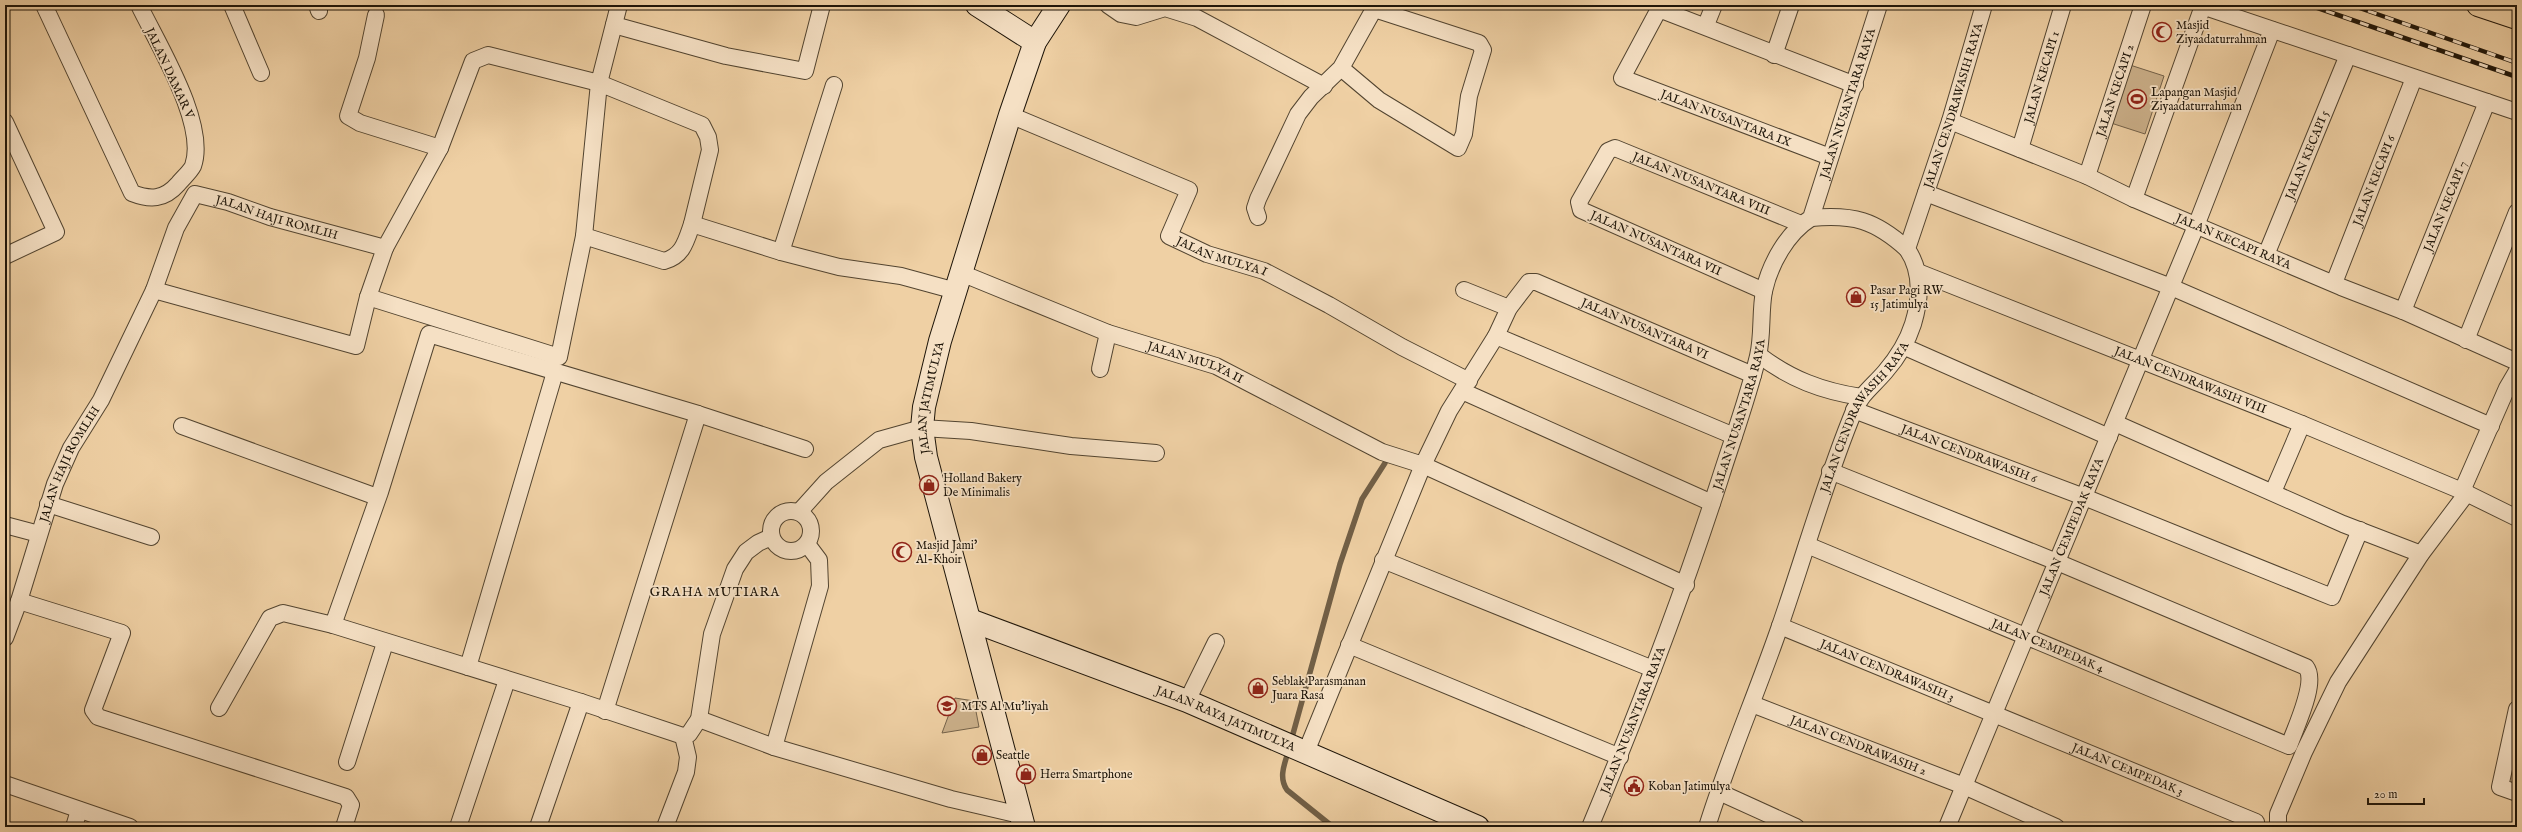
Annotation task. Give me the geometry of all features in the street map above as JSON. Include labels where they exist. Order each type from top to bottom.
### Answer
[{"type":"highway","points":[[2478,5],[2517,18]]},
{"type":"main road","points":[[977,5],[1035,42]]},
{"type":"main road","name":"JALAN JATIMULYA","points":[[1022,821],[926,456],[922,428],[932,376],[958,282],[1010,115],[1035,42],[1059,5]]},
{"type":"main road","name":"JALAN RAYA JATIMULYA","points":[[970,620],[1187,701],[1478,827]]},
{"type":"street","name":"JALAN DAMAR V","points":[[44,5],[132,193],[145,198],[159,198],[174,189],[193,166],[196,143],[193,123],[186,102],[139,5]]},
{"type":"street","points":[[232,5],[260,73]]},
{"type":"street","points":[[368,297],[558,357],[584,236],[599,83],[619,5]]},
{"type":"street","points":[[614,25],[726,56],[805,71],[822,5]]},
{"type":"street","points":[[1108,5],[1121,14],[1136,17],[1165,8],[1196,18],[1324,86]]},
{"type":"street","points":[[1714,5],[1706,25],[1774,55],[1855,85]]},
{"type":"street","points":[[1774,55],[1791,5]]},
{"type":"street","name":"JALAN NUSANTARA RAYA","points":[[1590,827],[1620,756],[1686,585],[1759,355],[1764,292],[1771,267],[1783,246],[1806,221],[1855,85],[1879,5]]},
{"type":"street","name":"JALAN CENDRAWASIH RAYA","points":[[1707,827],[1780,626],[1830,472],[1858,403],[1905,347],[1918,299],[1918,272],[1915,260],[1907,249],[1950,121],[1984,5]]},
{"type":"street","name":"JALAN KECAPI 1","points":[[2020,149],[2063,5]]},
{"type":"street","name":"JALAN KECAPI 2","points":[[2087,176],[2143,5]]},
{"type":"street","points":[[2134,199],[2201,6],[2517,112]]},
{"type":"street","points":[[1258,217],[1255,208],[1258,198],[1298,114],[1311,97],[1342,68],[1374,9],[1479,43],[1483,50],[1469,96],[1464,134],[1458,148],[1379,100],[1342,68]]},
{"type":"street","name":"JALAN NUSANTARA IX","points":[[1706,25],[1659,9],[1622,78],[1830,157]]},
{"type":"street","points":[[376,15],[367,58],[348,116],[360,123],[440,148]]},
{"type":"street","name":"JALAN CEMPEDAK RAYA","points":[[1947,827],[2196,226],[2272,30]]},
{"type":"street","points":[[154,290],[356,346],[368,297],[385,248],[440,148],[473,61],[488,55],[599,83],[702,126],[708,137],[710,150],[692,224],[683,249],[675,258],[664,261],[584,236]]},
{"type":"street","name":"JALAN KECAPI 5","points":[[2266,255],[2348,55]]},
{"type":"street","name":"JALAN KECAPI 6","points":[[2334,283],[2414,78]]},
{"type":"street","points":[[781,252],[834,85]]},
{"type":"street","name":"JALAN KECAPI 7","points":[[2403,311],[2487,102]]},
{"type":"street","name":"JALAN MULYA I","points":[[1010,115],[1189,190],[1169,236],[1207,254],[1264,271],[1329,305],[1402,347],[1465,386]]},
{"type":"street","name":"JALAN KECAPI RAYA","points":[[1950,121],[2087,176],[2134,199],[2196,226],[2403,311],[2517,362]]},
{"type":"street","points":[[5,122],[56,232],[5,256]]},
{"type":"street","name":"JALAN NUSANTARA VIII","points":[[1605,156],[1608,151],[1615,148],[1806,221]]},
{"type":"street","name":"JALAN NUSANTARA VII","points":[[1605,156],[1579,202],[1581,210],[1764,292]]},
{"type":"street","points":[[1926,193],[2171,287],[2490,426]]},
{"type":"street","name":"JALAN HAJI ROMLIH","points":[[5,638],[19,601],[48,504],[71,448],[101,400],[154,290],[176,228],[195,194],[228,202],[270,218],[385,248]]},
{"type":"street","points":[[2466,340],[2517,212]]},
{"type":"street","points":[[1806,221],[1837,215],[1863,220],[1887,231],[1907,249]]},
{"type":"street","name":"JALAN MULYA II","points":[[692,224],[781,252],[839,267],[958,282],[1108,333],[1216,366],[1382,452],[1423,465],[1686,585]]},
{"type":"street","name":"JALAN CENDRAWASIH VIII","points":[[1918,272],[2302,424],[2465,492],[2517,518]]},
{"type":"street","name":"JALAN NUSANTARA VI","points":[[1509,308],[1522,288],[1529,282],[1536,282],[1753,375]]},
{"type":"street","points":[[1303,751],[1349,645],[1382,560],[1423,465],[1449,410],[1496,336],[1509,308],[1464,290]]},
{"type":"street","points":[[1100,369],[1108,333]]},
{"type":"street","points":[[333,625],[377,497],[429,334],[698,414],[805,449]]},
{"type":"street","points":[[1496,336],[1734,436]]},
{"type":"street","points":[[1905,347],[2112,430],[2273,492],[2360,530],[2422,554]]},
{"type":"street","name":"JALAN CENDRAWASIH 6","points":[[1759,355],[1774,366],[1806,384],[1842,394],[1858,403],[2084,497],[2332,597],[2360,530]]},
{"type":"street","points":[[2278,827],[2278,814],[2304,752],[2338,682],[2422,554],[2465,492],[2490,426],[2507,388],[2517,371]]},
{"type":"street","points":[[468,667],[555,372]]},
{"type":"street","points":[[1465,386],[1712,504]]},
{"type":"street","points":[[605,710],[698,414]]},
{"type":"street","points":[[2273,492],[2302,424]]},
{"type":"street","points":[[182,426],[377,497]]},
{"type":"street","points":[[799,512],[826,482],[879,440],[922,428],[971,431],[1071,446],[1156,453]]},
{"type":"street","points":[[1830,472],[2057,562]]},
{"type":"street","points":[[48,504],[151,537]]},
{"type":"street","points":[[783,512],[799,512],[810,522],[810,537],[807,544],[801,549],[792,551],[783,550],[776,545],[771,537],[772,522],[783,512]]},
{"type":"street","points":[[5,525],[39,534]]},
{"type":"street","points":[[220,708],[270,618],[283,613],[333,625],[385,643],[581,702],[683,736],[689,734],[698,719],[712,634],[735,569],[746,552],[758,543],[771,537]]},
{"type":"street","points":[[774,747],[820,586],[819,560],[807,544]]},
{"type":"street","name":"JALAN CEMPEDAK 4","points":[[1807,544],[2289,746],[2310,684],[2310,672],[2306,667],[2057,562]]},
{"type":"street","points":[[1382,560],[1652,670]]},
{"type":"street","points":[[19,601],[122,633],[94,710],[98,717],[346,797],[351,805],[344,827]]},
{"type":"street","name":"JALAN CENDRAWASIH 3","points":[[1780,626],[1993,716]]},
{"type":"street","points":[[1187,701],[1216,642]]},
{"type":"street","points":[[347,762],[385,643]]},
{"type":"street","points":[[1349,645],[1620,756]]},
{"type":"street","points":[[458,827],[507,680]]},
{"type":"street","points":[[538,827],[581,702]]},
{"type":"street","name":"JALAN CENDRAWASIH 2","points":[[1752,704],[1964,786],[2056,827]]},
{"type":"street","points":[[2517,709],[2500,787],[2517,793]]},
{"type":"street","name":"JALAN CEMPEDAK 3","points":[[1993,716],[2256,822],[2254,827]]},
{"type":"street","points":[[698,719],[774,747],[1022,821]]},
{"type":"street","points":[[665,827],[686,772],[688,756],[683,736]]},
{"type":"street","points":[[5,784],[130,827]]},
{"type":"street","points":[[1719,792],[1796,827]]},
{"type":"street","points":[[74,827],[79,810]]},
{"type":"shaded area","name":"Lapangan Masjid Ziyaadaturrahman","points":[[2130,65],[2164,76],[2145,134],[2111,123]]},
{"type":"shaded area","points":[[955,698],[974,701],[979,727],[942,733]]},
{"type":"waterway","points":[[1291,741],[1340,564],[1362,499],[1385,463]]},
{"type":"waterway","points":[[1289,749],[1284,765],[1284,785],[1287,790],[1333,827]]},
{"type":"railway","points":[[2309,5],[2517,77]]},
{"type":"railway","points":[[2351,5],[2517,63]]},
{"type":"place","name":"Masjid Ziyaadaturrahman","points":[[2162,32]]},
{"type":"place","name":"Lapangan Masjid Ziyaadaturrahman","points":[[2137,99]]},
{"type":"place","name":"Pasar Pagi RW 15 Jatimulya","points":[[1856,297]]},
{"type":"place","name":"Holland Bakery De Minimalis","points":[[929,485]]},
{"type":"place","name":"Masjid Jami' Al-Khoir","points":[[902,552]]},
{"type":"place","name":"Seblak Parasmanan Juara Rasa","points":[[1258,688]]},
{"type":"place","name":"MTS Al Mu'liyah","points":[[947,706]]},
{"type":"place","name":"Seattle","points":[[982,755]]},
{"type":"place","name":"Herra Smartphone","points":[[1026,774]]},
{"type":"place","name":"Koban Jatimulya","points":[[1634,786]]},
{"type":"district","name":"GRAHA MUTIARA","points":[[715,591]]}]
